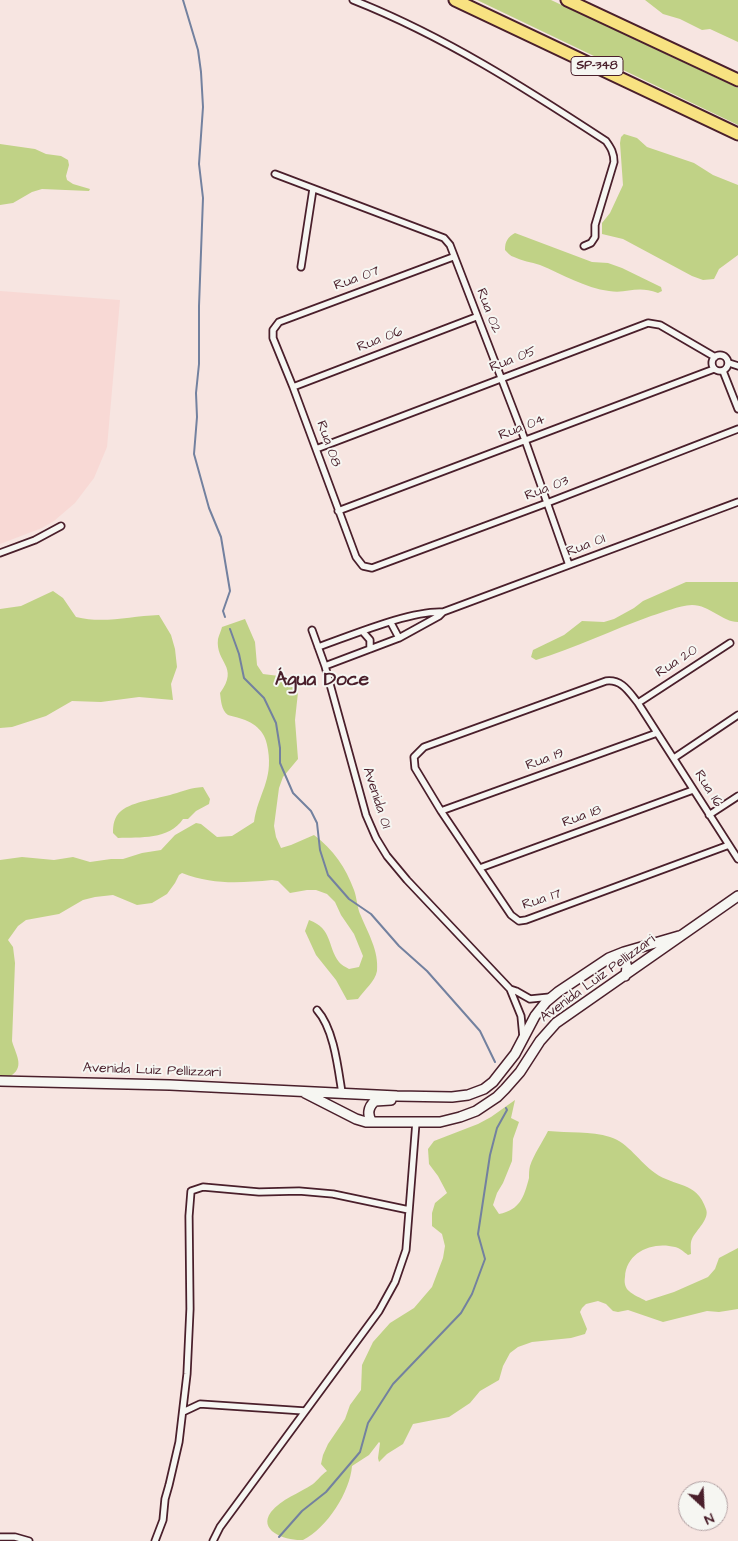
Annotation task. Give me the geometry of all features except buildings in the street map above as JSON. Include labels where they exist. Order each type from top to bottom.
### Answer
[{"type":"highway","name":"SP-348","points":[[455,0],[738,134]]},
{"type":"highway","points":[[567,0],[738,80]]},
{"type":"highway","points":[[700,62],[738,74]]},
{"type":"main road","name":"Avenida Luiz Pellizzari","points":[[304,1092],[356,1119],[372,1122],[440,1122],[476,1111],[497,1097],[520,1072],[540,1040],[562,1018],[738,896]]},
{"type":"main road","name":"Avenida Luiz Pellizzari","points":[[0,1081],[170,1085],[397,1096],[452,1097],[468,1095],[478,1092],[493,1082],[512,1059],[535,1016],[552,997],[602,962],[617,955],[679,936]]},
{"type":"main road","points":[[617,955],[623,958],[626,964],[625,976]]},
{"type":"main road","points":[[372,1122],[368,1114],[371,1105],[375,1101],[390,1101],[397,1096]]},
{"type":"street","points":[[354,0],[437,38],[491,67],[606,141],[612,149],[614,162],[595,225],[595,237],[591,243],[584,246]]},
{"type":"street","name":"Rua 02","points":[[274,174],[444,238],[450,245],[476,317],[525,440],[569,565]]},
{"type":"street","points":[[300,267],[313,189]]},
{"type":"street","name":"Rua 07","points":[[273,330],[278,322],[453,257]]},
{"type":"street","name":"Rua 06","points":[[293,387],[476,317]]},
{"type":"street","name":"Rua 05","points":[[316,448],[648,323],[660,325],[715,357]]},
{"type":"street","name":"Rua 08","points":[[273,330],[273,338],[316,448],[338,511],[356,557],[363,566]]},
{"type":"street","points":[[729,364],[723,371],[720,371],[714,369],[712,363],[715,357],[721,355],[724,356],[729,364],[738,366]]},
{"type":"street","name":"Rua 04","points":[[338,511],[714,369]]},
{"type":"street","points":[[723,371],[738,409]]},
{"type":"street","name":"Rua 03","points":[[363,566],[372,568],[738,429]]},
{"type":"street","name":"Rua 01","points":[[443,612],[738,502]]},
{"type":"street","points":[[0,553],[35,540],[61,526]]},
{"type":"street","points":[[318,647],[391,622],[443,612]]},
{"type":"street","points":[[324,666],[398,638],[417,629],[443,612]]},
{"type":"street","points":[[411,617],[416,623],[417,629]]},
{"type":"street","points":[[391,622],[398,638]]},
{"type":"street","name":"Avenida 01","points":[[312,630],[366,815],[376,838],[387,856],[407,880],[510,989],[521,1016],[523,1037]]},
{"type":"street","points":[[363,632],[370,640],[370,649]]},
{"type":"street","name":"Rua 20","points":[[638,703],[730,643]]},
{"type":"street","name":"Rua 16","points":[[414,757],[424,747],[612,680],[625,686],[638,703],[738,859]]},
{"type":"street","points":[[674,758],[738,716]]},
{"type":"street","name":"Rua 19","points":[[441,811],[657,733]]},
{"type":"street","name":"Rua 17","points":[[414,757],[415,768],[441,811],[511,915],[519,921],[729,845]]},
{"type":"street","name":"Rua 18","points":[[480,868],[693,790]]},
{"type":"street","points":[[710,815],[738,796]]},
{"type":"street","name":"Avenida 01","points":[[510,989],[530,999],[552,997]]},
{"type":"street","points":[[317,1010],[324,1018],[329,1031],[342,1093]]},
{"type":"street","points":[[213,1541],[220,1527],[388,1297],[406,1250],[416,1122]]},
{"type":"street","points":[[155,1541],[163,1520],[164,1499],[170,1485],[179,1442],[188,1374],[190,1309],[189,1216],[191,1191],[203,1187],[259,1192],[333,1194],[409,1210]]},
{"type":"street","points":[[183,1412],[200,1404],[305,1411]]},
{"type":"street","points":[[0,1537],[15,1537],[30,1541]]},
{"type":"shaded area","points":[[0,291],[120,300],[107,447],[94,478],[75,503],[54,521],[42,528],[0,544]]},
{"type":"green space","points":[[477,0],[551,0],[738,88],[738,125]]},
{"type":"green space","points":[[645,0],[738,0],[738,42],[710,29],[702,30],[680,19],[663,14]]},
{"type":"green space","points":[[624,134],[637,138],[647,147],[694,163],[713,175],[738,185],[738,255],[719,269],[714,279],[703,280],[692,276],[623,239],[602,234],[602,223],[610,213],[623,185],[620,143],[621,137]]},
{"type":"green space","points":[[0,144],[35,149],[46,154],[61,156],[68,160],[67,180],[73,184],[90,189],[89,191],[42,189],[32,192],[13,203],[0,205]]},
{"type":"green space","points":[[515,233],[592,262],[608,263],[622,268],[661,287],[662,291],[658,293],[644,290],[616,292],[582,284],[540,265],[510,255],[505,250],[506,244],[510,236]]},
{"type":"green space","points":[[686,582],[738,582],[738,622],[727,619],[705,608],[692,605],[651,616],[536,660],[531,657],[533,650],[564,635],[582,621],[604,622],[614,619],[643,601]]},
{"type":"green space","points":[[53,591],[63,598],[76,617],[107,620],[159,615],[171,635],[175,649],[177,667],[171,684],[173,700],[139,697],[101,702],[72,701],[46,716],[12,727],[0,728],[0,609],[21,606]]},
{"type":"green space","points":[[245,619],[255,642],[257,665],[263,674],[287,677],[299,683],[295,720],[298,759],[283,777],[279,788],[274,826],[276,837],[281,848],[314,835],[327,846],[343,867],[351,882],[360,913],[375,949],[377,971],[374,979],[358,999],[347,1000],[336,980],[316,955],[305,931],[309,920],[317,924],[326,933],[335,956],[342,965],[349,969],[359,967],[363,956],[354,934],[335,902],[327,894],[316,890],[290,893],[278,881],[272,880],[216,881],[205,880],[182,873],[167,894],[152,903],[137,905],[113,895],[95,897],[83,900],[59,914],[26,920],[18,926],[8,940],[13,947],[15,963],[12,1041],[19,1063],[18,1068],[12,1075],[0,1079],[0,860],[22,857],[54,860],[73,857],[90,862],[123,859],[161,850],[175,835],[196,823],[201,824],[217,837],[232,836],[254,822],[267,779],[269,761],[267,744],[259,729],[245,720],[226,713],[222,705],[220,693],[228,677],[218,647],[218,639],[222,627]]},
{"type":"green space","points":[[203,787],[210,799],[209,804],[196,811],[188,819],[183,819],[170,831],[154,836],[135,838],[118,838],[113,833],[115,818],[126,808]]},
{"type":"green space","points":[[515,1100],[511,1118],[519,1122],[513,1139],[512,1161],[493,1205],[499,1214],[512,1209],[523,1197],[532,1162],[548,1131],[587,1133],[610,1137],[628,1148],[655,1173],[691,1189],[702,1200],[707,1213],[691,1241],[691,1254],[688,1255],[675,1247],[658,1246],[642,1250],[635,1255],[627,1268],[625,1281],[628,1290],[646,1301],[674,1292],[708,1277],[715,1269],[719,1258],[738,1248],[738,1309],[719,1312],[707,1311],[663,1322],[628,1310],[613,1311],[606,1304],[598,1301],[586,1304],[580,1312],[587,1329],[585,1334],[571,1338],[532,1342],[518,1347],[510,1353],[503,1366],[499,1380],[480,1391],[470,1403],[449,1417],[413,1424],[403,1444],[387,1454],[379,1462],[379,1442],[369,1455],[352,1466],[342,1498],[329,1518],[312,1534],[303,1540],[296,1540],[275,1534],[268,1525],[268,1519],[275,1507],[313,1484],[327,1471],[321,1464],[323,1455],[345,1419],[350,1405],[361,1390],[362,1365],[373,1342],[390,1323],[414,1308],[432,1287],[443,1258],[445,1246],[442,1234],[432,1226],[432,1213],[435,1203],[447,1193],[429,1164],[428,1149],[434,1141],[478,1124]]},
{"type":"waterway","points":[[183,0],[198,50],[203,107],[199,164],[203,198],[199,364],[194,454],[209,508],[221,537],[230,591],[223,611],[225,617]]},
{"type":"waterway","points":[[230,629],[239,654],[244,678],[264,698],[276,723],[280,763],[293,793],[311,811],[317,823],[320,850],[328,875],[349,899],[371,914],[399,946],[427,971],[480,1031],[495,1062]]},
{"type":"waterway","points":[[279,1537],[302,1511],[326,1492],[360,1452],[368,1423],[393,1384],[461,1313],[472,1294],[485,1259],[478,1234],[490,1155],[497,1128],[507,1110],[506,1108]]},
{"type":"district","name":"Água Doce","points":[[322,681]]}]
